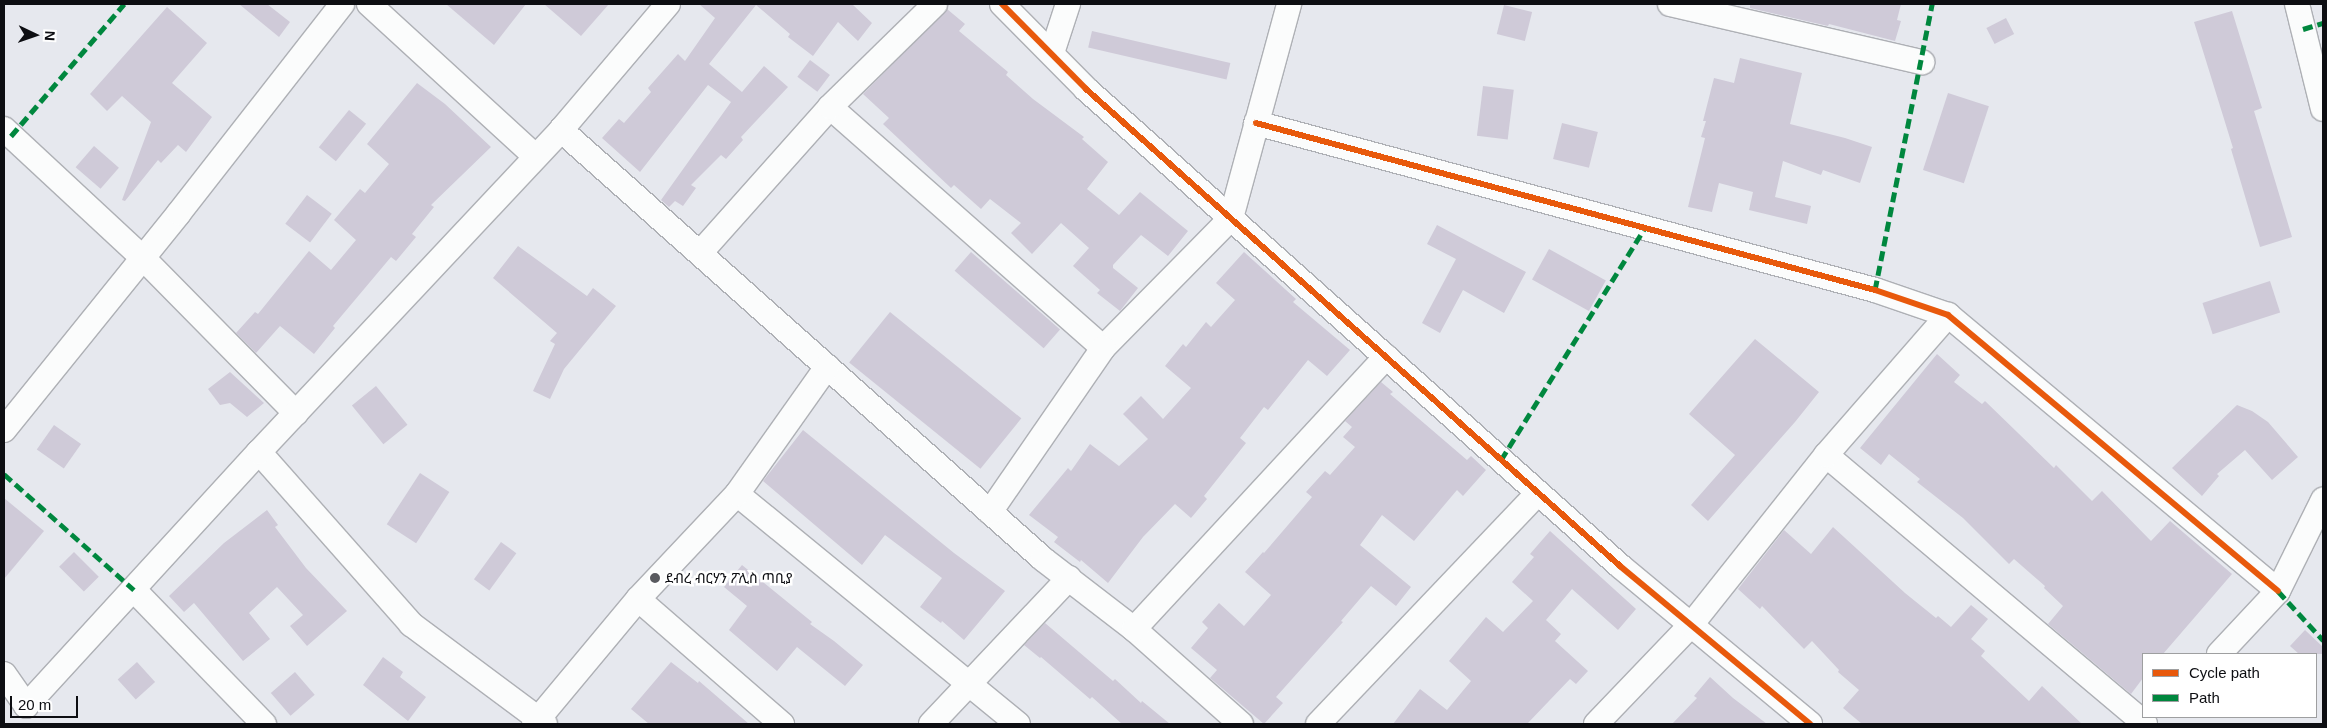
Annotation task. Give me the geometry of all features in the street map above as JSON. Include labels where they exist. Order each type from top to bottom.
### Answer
[{"type":"street","points":[[4,430],[143,258],[342,4]]},
{"type":"street","points":[[369,4],[536,157]]},
{"type":"street","points":[[4,674],[32,715],[134,590],[259,452],[561,130],[668,4]]},
{"type":"street","points":[[700,253],[830,106],[935,4]]},
{"type":"street","points":[[1002,4],[1086,88],[1538,493],[1620,566],[1810,724]]},
{"type":"street","points":[[1052,54],[1068,4]]},
{"type":"street","points":[[990,512],[1103,348],[1231,218],[1289,4]]},
{"type":"street","points":[[1670,4],[1709,8],[1922,62]]},
{"type":"street","points":[[2297,4],[2313,26],[2323,109]]},
{"type":"street","points":[[830,106],[1103,348]]},
{"type":"street","points":[[1256,123],[1874,290],[1948,315],[2278,591]]},
{"type":"street","points":[[4,129],[143,258],[296,413]]},
{"type":"street","points":[[561,130],[1043,559],[1134,629],[1241,724]]},
{"type":"street","points":[[1596,724],[1691,625],[1826,455],[1948,315]]},
{"type":"street","points":[[1134,629],[1386,357]]},
{"type":"street","points":[[259,452],[411,624],[539,722],[638,599],[737,494],[827,367]]},
{"type":"street","points":[[1826,455],[2145,724]]},
{"type":"street","points":[[1318,724],[1538,493]]},
{"type":"street","points":[[737,494],[1018,724]]},
{"type":"street","points":[[2220,653],[2278,591],[2323,500]]},
{"type":"street","points":[[931,724],[970,685],[1069,578]]},
{"type":"street","points":[[134,590],[264,724]]},
{"type":"street","points":[[638,599],[782,724]]},
{"type":"building","points":[[239,4],[267,4],[290,22],[279,37]]},
{"type":"building","points":[[446,4],[526,4],[494,45]]},
{"type":"building","points":[[544,4],[609,4],[581,36]]},
{"type":"building","points":[[699,4],[852,4],[872,23],[858,41],[838,22],[813,56],[788,37],[790,34],[756,5],[709,64],[742,92],[764,66],[788,87],[741,137],[743,140],[726,159],[721,155],[691,185],[696,188],[683,206],[675,201],[669,207],[661,200],[731,102],[708,85],[640,172],[602,138],[619,119],[624,123],[651,92],[648,88],[678,54],[685,61],[715,18]]},
{"type":"building","points":[[1750,4],[1901,4],[1897,20],[1901,21],[1895,41],[1829,24],[1828,26],[1750,8]]},
{"type":"building","points":[[1504,5],[1532,12],[1525,41],[1497,34]]},
{"type":"building","points":[[167,7],[207,43],[172,83],[212,117],[186,152],[178,145],[161,163],[158,160],[125,201],[122,200],[151,122],[122,96],[107,111],[90,94]]},
{"type":"building","points":[[947,9],[965,24],[959,31],[1008,72],[1006,75],[1033,99],[1084,137],[1082,139],[1108,162],[1087,189],[1119,215],[1140,192],[1188,231],[1168,256],[1141,235],[1113,265],[1113,268],[1138,288],[1120,311],[1097,293],[1100,290],[1073,266],[1089,248],[1061,223],[1032,254],[1011,233],[1021,223],[990,199],[981,209],[954,185],[951,188],[883,124],[889,118],[863,94]]},
{"type":"building","points":[[2232,11],[2262,108],[2254,111],[2292,237],[2260,247],[2231,149],[2233,148],[2194,22]]},
{"type":"building","points":[[2006,18],[2014,34],[1995,44],[1986,28]]},
{"type":"building","points":[[1092,31],[1230,63],[1227,80],[1088,48]]},
{"type":"building","points":[[1740,58],[1802,73],[1790,124],[1872,147],[1860,183],[1823,170],[1821,175],[1783,161],[1775,197],[1811,206],[1807,224],[1749,210],[1753,192],[1719,183],[1712,212],[1688,207],[1705,138],[1701,137],[1706,121],[1703,121],[1714,78],[1734,83]]},
{"type":"building","points":[[810,60],[830,75],[817,92],[797,77]]},
{"type":"building","points":[[417,83],[445,104],[491,147],[431,205],[434,207],[412,234],[416,237],[396,261],[391,257],[333,326],[335,328],[314,354],[280,326],[256,353],[236,333],[255,312],[258,314],[309,251],[331,270],[356,240],[334,220],[360,189],[365,193],[389,164],[367,144]]},
{"type":"building","points":[[1483,86],[1514,90],[1508,139],[1477,136]]},
{"type":"building","points":[[1948,93],[1989,106],[1964,183],[1923,170]]},
{"type":"building","points":[[349,110],[366,124],[336,161],[319,147]]},
{"type":"building","points":[[1562,123],[1598,132],[1589,168],[1553,159]]},
{"type":"building","points":[[94,146],[119,168],[101,189],[76,167]]},
{"type":"building","points":[[307,195],[332,214],[310,242],[285,224]]},
{"type":"building","points":[[1437,225],[1526,272],[1504,313],[1463,290],[1440,333],[1422,323],[1456,259],[1427,244]]},
{"type":"building","points":[[518,246],[587,296],[593,288],[616,306],[564,369],[550,399],[533,391],[555,344],[550,341],[557,333],[493,278]]},
{"type":"building","points":[[1549,249],[1606,281],[1589,311],[1532,280]]},
{"type":"building","points":[[971,252],[1060,329],[1044,348],[955,271]]},
{"type":"building","points":[[1244,252],[1296,299],[1293,302],[1350,350],[1327,376],[1308,360],[1268,410],[1264,407],[1240,438],[1246,443],[1204,496],[1207,499],[1191,518],[1175,504],[1143,537],[1108,583],[1081,560],[1080,562],[1054,542],[1058,537],[1029,515],[1068,468],[1071,471],[1090,444],[1119,466],[1148,439],[1123,414],[1141,396],[1163,419],[1191,388],[1165,366],[1183,344],[1186,347],[1206,322],[1211,327],[1235,300],[1216,283]]},
{"type":"building","points":[[2270,281],[2280,312],[2213,334],[2202,303]]},
{"type":"building","points":[[890,312],[1021,418],[980,469],[849,363]]},
{"type":"building","points":[[1755,339],[1819,392],[1708,521],[1691,505],[1735,455],[1689,414]]},
{"type":"building","points":[[1937,354],[1960,375],[1954,382],[1982,404],[1985,401],[2054,468],[2056,465],[2092,501],[2102,491],[2151,541],[2170,521],[2232,574],[2164,653],[2142,653],[2142,679],[2131,694],[2048,624],[2063,606],[2044,588],[2045,586],[2014,559],[2009,564],[1963,518],[1917,482],[1920,479],[1889,454],[1881,465],[1860,448]]},
{"type":"building","points":[[230,372],[264,403],[247,417],[230,403],[220,405],[208,389]]},
{"type":"building","points":[[1381,382],[1393,392],[1390,394],[1467,460],[1471,456],[1486,470],[1463,496],[1457,490],[1414,541],[1382,515],[1360,545],[1411,587],[1396,606],[1371,586],[1341,621],[1343,622],[1276,697],[1283,703],[1264,724],[1210,678],[1217,670],[1191,648],[1208,628],[1202,622],[1219,603],[1244,626],[1271,595],[1245,572],[1264,553],[1312,497],[1306,492],[1325,471],[1330,475],[1355,447],[1343,437],[1352,427],[1345,421]]},
{"type":"building","points":[[376,386],[407,425],[383,444],[352,406]]},
{"type":"building","points":[[2237,405],[2252,411],[2268,422],[2298,457],[2272,480],[2245,450],[2217,474],[2219,476],[2202,496],[2172,468]]},
{"type":"building","points":[[54,425],[81,444],[64,469],[37,450]]},
{"type":"building","points":[[803,430],[954,553],[1005,591],[964,640],[942,621],[941,623],[920,607],[942,578],[885,535],[862,565],[763,481]]},
{"type":"building","points":[[420,473],[449,492],[416,543],[387,524]]},
{"type":"building","points":[[4,498],[44,531],[4,579]]},
{"type":"building","points":[[267,510],[278,525],[275,527],[306,568],[347,611],[307,646],[290,626],[303,615],[277,587],[249,613],[270,639],[243,661],[194,603],[184,612],[169,596],[224,543]]},
{"type":"building","points":[[1833,527],[1905,593],[1936,618],[1938,616],[1951,627],[1971,605],[1988,619],[1971,639],[1985,651],[1981,656],[2029,701],[2042,686],[2082,724],[1862,724],[1843,708],[1859,690],[1838,672],[1839,670],[1812,641],[1804,649],[1762,606],[1760,609],[1738,589],[1784,530],[1811,554]]},
{"type":"building","points":[[1550,531],[1636,609],[1618,630],[1572,589],[1546,620],[1561,634],[1555,641],[1588,671],[1576,684],[1570,679],[1527,724],[1393,724],[1420,689],[1447,710],[1471,681],[1449,661],[1486,617],[1503,632],[1533,601],[1512,582],[1534,557],[1530,554]]},
{"type":"building","points":[[501,542],[516,553],[489,590],[474,579]]},
{"type":"building","points":[[74,552],[99,577],[84,592],[59,567]]},
{"type":"building","points":[[742,565],[812,622],[810,624],[863,665],[845,686],[797,647],[777,671],[729,630],[747,606],[724,587]]},
{"type":"building","points":[[1045,623],[1113,681],[1115,679],[1141,703],[1142,701],[1170,724],[1122,724],[1092,697],[1090,699],[1024,645]]},
{"type":"building","points":[[2305,630],[2323,647],[2323,654],[2298,653],[2290,646]]},
{"type":"building","points":[[383,657],[403,672],[400,677],[426,697],[408,721],[363,685]]},
{"type":"building","points":[[137,662],[155,682],[136,699],[118,679]]},
{"type":"building","points":[[671,662],[698,683],[699,681],[749,724],[649,724],[631,709]]},
{"type":"building","points":[[295,672],[315,695],[291,716],[271,693]]},
{"type":"building","points":[[1710,677],[1733,698],[1767,724],[1672,724],[1697,698],[1694,696]]},
{"type":"marked path","points":[[11,136],[124,4]]},
{"type":"marked path","points":[[1875,290],[1932,4]]},
{"type":"marked path","points":[[2303,29],[2323,23]]},
{"type":"marked path","points":[[1501,460],[1645,228]]},
{"type":"marked path","points":[[4,474],[134,590]]},
{"type":"marked path","points":[[2278,591],[2323,640]]},
{"type":"cycle path","points":[[1002,4],[1086,89],[1620,566],[1810,724]]},
{"type":"cycle path","points":[[1256,123],[1875,290],[1948,315],[2278,591]]},
{"type":"place","name":"ደብረ ብርሃን ፖሊስ ጣቢያ","points":[[655,578]]}]
